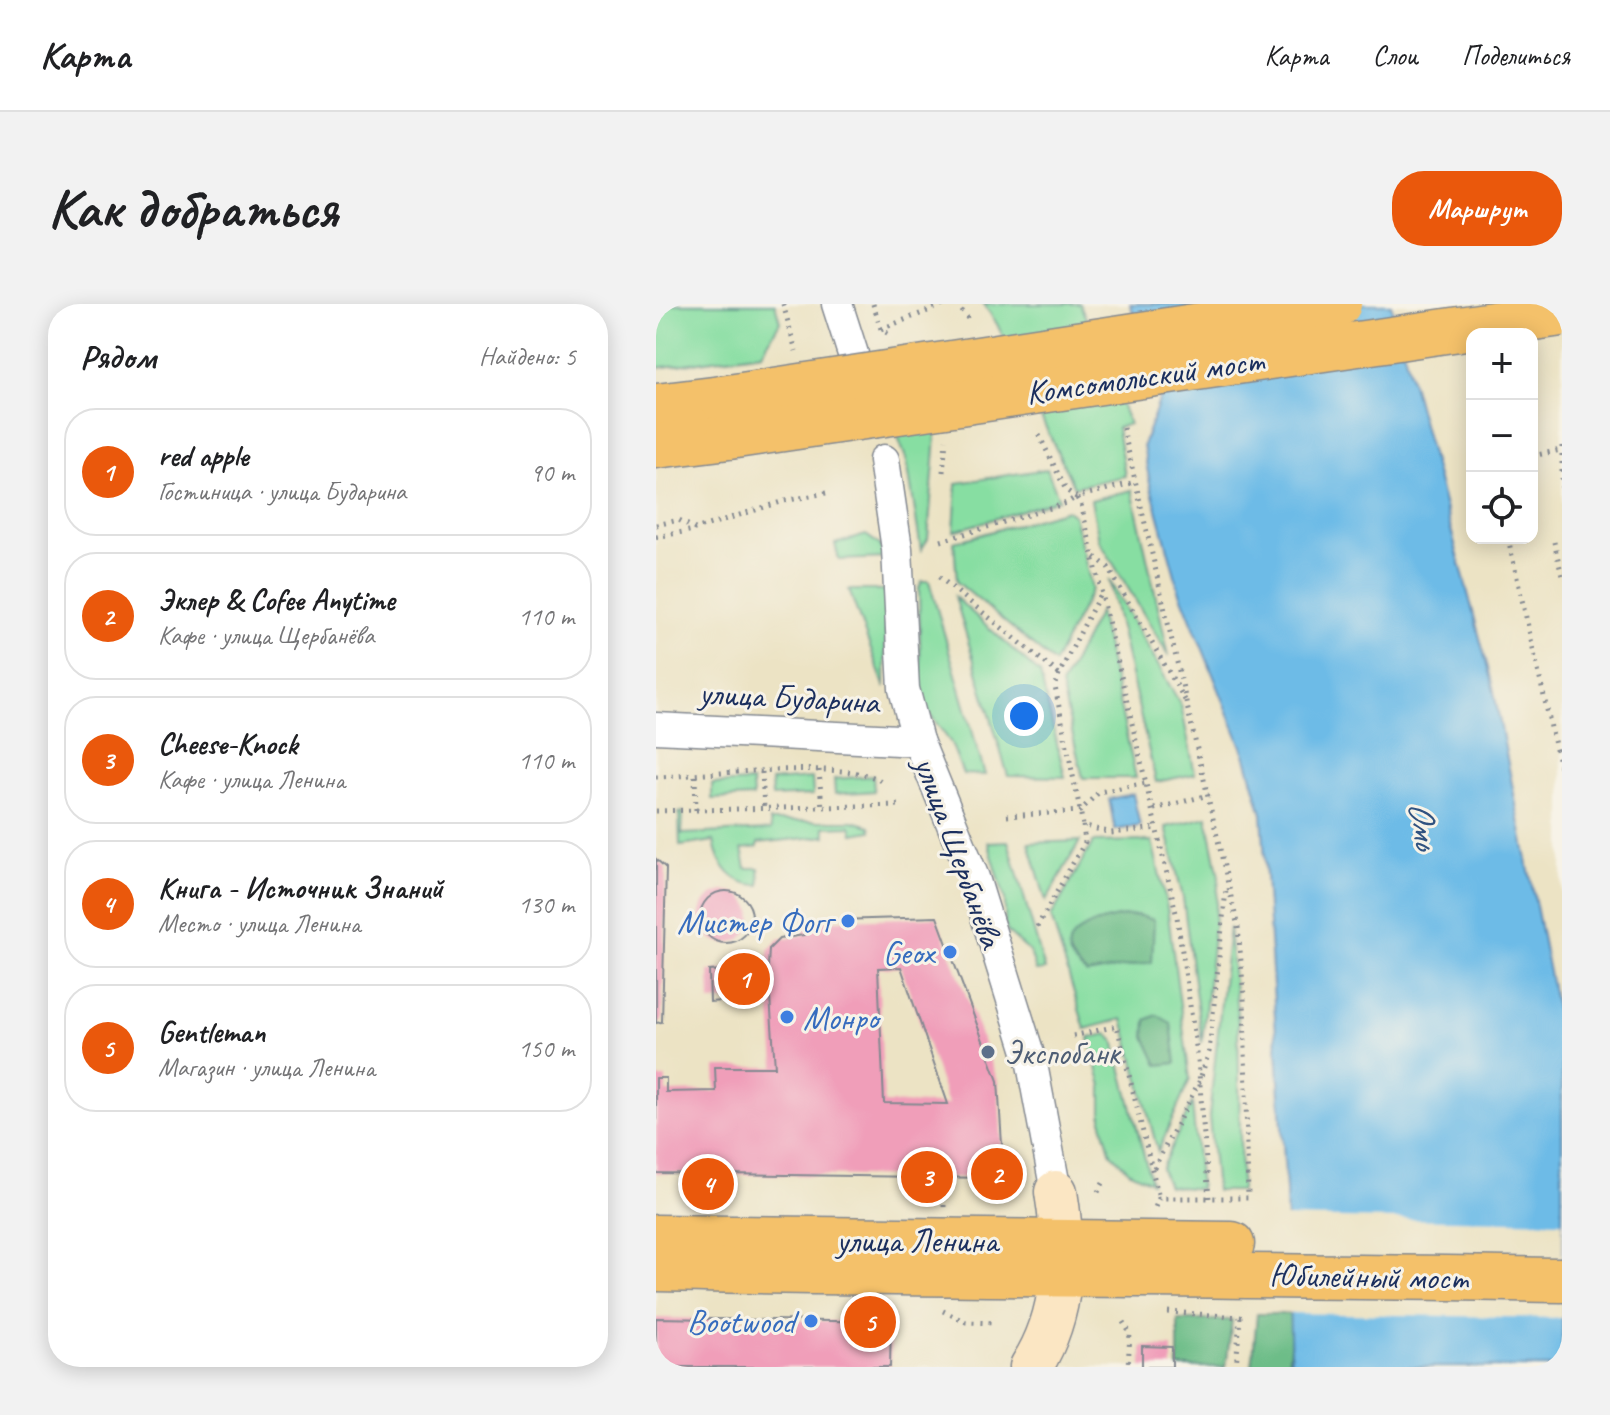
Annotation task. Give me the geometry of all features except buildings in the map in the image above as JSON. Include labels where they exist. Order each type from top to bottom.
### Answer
[{"type":"main road","name":"Комсомольский мост","points":[[725,418],[1339,304]]},
{"type":"main road","name":"Комсомольский мост","points":[[725,418],[1562,314]]},
{"type":"main road","points":[[656,406],[725,418]]},
{"type":"main road","points":[[656,446],[725,418]]},
{"type":"main road","name":"улица Ленина","points":[[656,1237],[1062,1258],[1170,1260]]},
{"type":"main road","name":"Юбилейный мост","points":[[1170,1260],[1562,1252]]},
{"type":"main road","name":"улица Ленина","points":[[656,1269],[1062,1258]]},
{"type":"main road","name":"Юбилейный мост","points":[[1170,1260],[1562,1280]]},
{"type":"street","points":[[837,304],[853,354]]},
{"type":"street","name":"улица Щербанёва","points":[[884,460],[895,517],[904,689],[918,741],[974,878],[1032,1064],[1056,1192],[1062,1258],[1051,1329],[1031,1367]]},
{"type":"street","name":"улица Бударина","points":[[656,728],[918,741]]},
{"type":"path","points":[[783,304],[797,354]]},
{"type":"path","points":[[881,329],[946,304]]},
{"type":"path","points":[[957,304],[969,320]]},
{"type":"path","points":[[1123,428],[1238,927],[1244,996],[1248,1198],[1159,1198]]},
{"type":"path","points":[[1039,435],[1066,490],[1076,497],[1095,557],[1154,809],[1177,917],[1199,1082],[1209,1199]]},
{"type":"path","points":[[1538,454],[1561,448],[1562,492]]},
{"type":"path","points":[[941,541],[1067,503],[1076,497],[1136,482]]},
{"type":"path","points":[[656,537],[695,529],[784,501],[831,492]]},
{"type":"path","points":[[656,525],[679,520],[695,529]]},
{"type":"path","points":[[1554,542],[1562,576]]},
{"type":"path","points":[[1509,544],[1562,776]]},
{"type":"path","points":[[1095,557],[1108,567],[1189,708]]},
{"type":"path","points":[[939,577],[1059,674]]},
{"type":"path","points":[[1037,927],[1085,842],[1055,687],[1102,591]]},
{"type":"path","points":[[819,770],[822,808]]},
{"type":"path","points":[[656,777],[819,770],[864,773],[882,782]]},
{"type":"path","points":[[762,772],[764,809]]},
{"type":"path","points":[[695,776],[696,810]]},
{"type":"path","points":[[1007,816],[1080,811],[1099,792],[1147,783]]},
{"type":"path","points":[[1154,809],[1209,795]]},
{"type":"path","points":[[656,811],[902,805]]},
{"type":"path","points":[[1083,825],[1111,833],[1158,828]]},
{"type":"path","points":[[1154,1168],[1199,1082],[1209,1052],[1227,885]]},
{"type":"path","points":[[1073,1036],[1117,1026],[1154,1168],[1170,1260],[1240,1317],[1236,1364]]},
{"type":"path","points":[[1098,1192],[1105,1180]]},
{"type":"path","points":[[942,1310],[966,1322],[995,1323]]},
{"type":"path","points":[[1123,1322],[1130,1333],[1128,1367]]},
{"type":"green space","points":[[656,304],[775,304],[780,322],[762,353],[656,368]]},
{"type":"green space","points":[[984,304],[1080,304],[1129,424],[1117,428],[1125,476],[1074,487],[997,324]]},
{"type":"green space","points":[[937,422],[928,539],[921,550],[907,461],[894,427]]},
{"type":"green space","points":[[1047,469],[1059,499],[954,531],[957,483]]},
{"type":"green space","points":[[1132,490],[1169,656],[1099,540],[1091,500]]},
{"type":"green space","points":[[1067,510],[1074,515],[1092,589],[1054,663],[957,582],[954,542]]},
{"type":"green space","points":[[866,535],[880,545],[886,558],[839,560],[835,544]]},
{"type":"green space","points":[[1109,580],[1181,705],[1195,774],[1156,782]]},
{"type":"green space","points":[[922,581],[929,581],[985,775],[963,774],[951,743],[926,709],[921,694],[919,588]]},
{"type":"green space","points":[[849,590],[886,590],[885,688]]},
{"type":"green space","points":[[955,597],[1040,674],[1065,777],[1008,776]]},
{"type":"green space","points":[[1099,612],[1136,778],[1083,778],[1061,686]]},
{"type":"green space","points":[[873,776],[874,791],[835,794],[834,779]]},
{"type":"green space","points":[[812,778],[813,795],[772,797],[771,781]]},
{"type":"green space","points":[[752,782],[753,797],[712,799],[712,784]]},
{"type":"green space","points":[[683,812],[682,834],[771,830],[770,821],[853,821],[870,826],[871,831],[853,834],[851,826],[824,827],[826,836],[758,843],[758,847],[742,849],[746,868],[759,868],[760,885],[750,884],[728,872],[719,858],[714,841],[680,846],[679,813]]},
{"type":"green space","points":[[1207,817],[1219,877],[1202,1043],[1183,898],[1166,827]]},
{"type":"green space","points":[[1008,841],[1045,970],[1036,971],[1030,952],[1008,933],[1005,925],[1005,899],[988,842]]},
{"type":"green space","points":[[1080,841],[1046,901],[1029,843]]},
{"type":"green space","points":[[1152,841],[1167,907],[1190,1079],[1158,1152],[1123,1019],[1085,1029],[1051,917],[1093,842]]},
{"type":"green space","points":[[1137,915],[1154,920],[1152,962],[1087,974],[1073,961],[1069,949],[1071,939],[1080,931],[1108,919]]},
{"type":"green space","points":[[1229,927],[1238,1023],[1241,1191],[1216,1191],[1209,1117]]},
{"type":"green space","points":[[1157,1015],[1171,1023],[1176,1063],[1158,1065],[1145,1037],[1146,1020]]},
{"type":"green space","points":[[1107,1034],[1114,1040],[1151,1182],[1130,1172],[1111,1154],[1102,1123],[1102,1086],[1089,1038]]},
{"type":"green space","points":[[1192,1103],[1200,1189],[1168,1186],[1161,1169]]},
{"type":"green space","points":[[1257,1314],[1293,1314],[1288,1367],[1252,1367]]},
{"type":"green space","points":[[1178,1320],[1232,1320],[1226,1367],[1178,1367]]},
{"type":"water","name":"Омь","points":[[1130,304],[1391,304],[1493,687],[1562,1038],[1562,1367],[1291,1367],[1286,1190],[1262,814],[1245,754],[1179,590],[1150,484],[1143,445],[1163,390]]},
{"type":"water","points":[[1133,794],[1140,826],[1115,830],[1109,799]]},
{"type":"pier","points":[[1283,1217],[1562,1222],[1562,1318],[1285,1313]]},
{"type":"place","name":"Мистер Фогг","points":[[848,921]]},
{"type":"place","name":"Geox","points":[[950,952]]},
{"type":"place","name":"red apple","points":[[744,979]]},
{"type":"place","name":"Монро","points":[[787,1017]]},
{"type":"place","name":"Экспобанк","points":[[988,1052]]},
{"type":"place","name":"Эклер & Cofee Anytime","points":[[997,1174]]},
{"type":"place","name":"Cheese-Knock","points":[[927,1177]]},
{"type":"place","name":"Книга - Источник Знаний","points":[[708,1184]]},
{"type":"place","name":"Bootwood","points":[[811,1321]]},
{"type":"place","name":"Gentleman","points":[[870,1322]]}]
